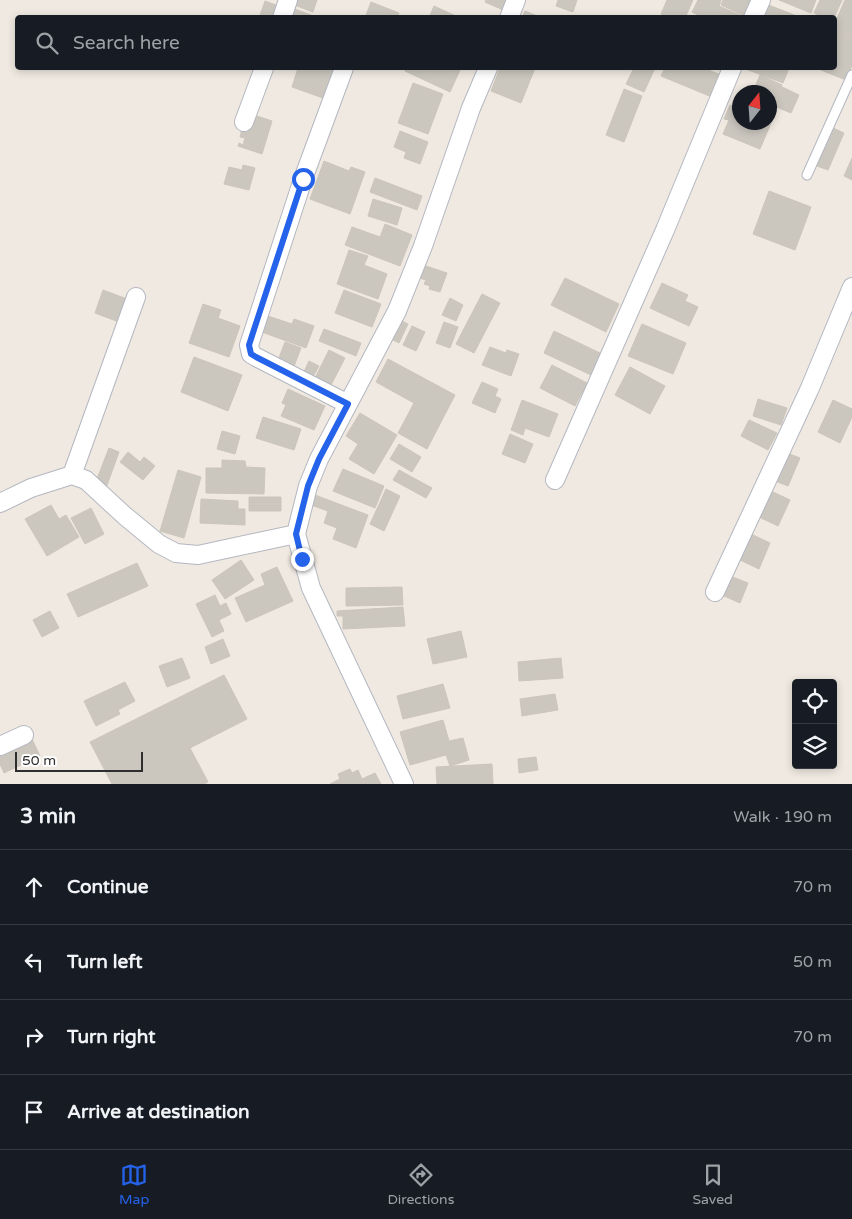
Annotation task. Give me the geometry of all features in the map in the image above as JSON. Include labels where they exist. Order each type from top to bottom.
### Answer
[{"type":"street","points":[[283,15],[288,0]]},
{"type":"street","points":[[509,15],[516,0]]},
{"type":"street","points":[[754,15],[761,0]]},
{"type":"street","points":[[244,122],[263,70]]},
{"type":"street","points":[[343,70],[303,179],[249,345],[251,354],[256,357],[348,404]]},
{"type":"street","points":[[404,784],[311,588],[296,534],[308,486],[319,459],[397,311],[424,246],[471,108],[487,70]]},
{"type":"street","points":[[556,480],[665,230],[731,70]]},
{"type":"street","points":[[715,592],[810,388],[852,287]]},
{"type":"street","points":[[72,474],[136,297]]},
{"type":"street","points":[[0,503],[31,488],[72,474],[86,480],[152,538],[176,553],[198,555],[296,534]]},
{"type":"street","points":[[0,746],[24,735]]},
{"type":"lane","points":[[807,175],[852,75]]},
{"type":"building","points":[[290,0],[317,0],[313,12],[289,3]]},
{"type":"building","points":[[486,0],[507,1],[503,10],[485,2]]},
{"type":"building","points":[[558,0],[577,0],[573,12],[556,6]]},
{"type":"building","points":[[667,0],[693,0],[686,15],[661,14]]},
{"type":"building","points":[[698,0],[721,0],[719,6],[739,15],[698,15],[692,12]]},
{"type":"building","points":[[723,0],[752,0],[745,15],[721,5]]},
{"type":"building","points":[[779,0],[816,0],[811,13]]},
{"type":"building","points":[[820,0],[842,0],[835,15],[819,15],[814,13]]},
{"type":"building","points":[[845,0],[852,0],[852,37],[837,31],[837,18]]},
{"type":"building","points":[[265,1],[284,8],[281,15],[260,15]]},
{"type":"building","points":[[371,2],[399,13],[398,15],[366,15]]},
{"type":"building","points":[[766,4],[794,15],[762,15]]},
{"type":"building","points":[[434,6],[454,15],[430,15]]},
{"type":"building","points":[[289,7],[311,15],[286,15]]},
{"type":"building","points":[[525,11],[535,15],[523,15]]},
{"type":"building","points":[[837,32],[852,38],[852,65],[846,80],[821,70],[837,70]]},
{"type":"building","points":[[297,70],[337,70],[333,95],[325,92],[323,98],[292,87]]},
{"type":"building","points":[[405,70],[460,70],[450,92]]},
{"type":"building","points":[[499,70],[534,70],[521,103],[491,91]]},
{"type":"building","points":[[633,70],[654,70],[644,92],[626,84]]},
{"type":"building","points":[[664,70],[708,70],[721,75],[712,97],[661,76]]},
{"type":"building","points":[[748,70],[788,70],[783,83]]},
{"type":"building","points":[[760,75],[782,85],[777,97],[777,85],[756,85]]},
{"type":"building","points":[[413,83],[443,94],[428,134],[398,123]]},
{"type":"building","points":[[782,87],[799,95],[791,113],[777,107],[777,99]]},
{"type":"building","points":[[624,89],[642,96],[624,142],[606,135]]},
{"type":"building","points":[[730,105],[732,106],[732,130],[768,130],[760,149],[723,134],[729,120],[724,119]]},
{"type":"building","points":[[251,114],[272,121],[262,154],[238,146],[239,143],[243,145],[245,138],[240,137],[243,125]]},
{"type":"building","points":[[833,128],[844,133],[828,170],[817,166]]},
{"type":"building","points":[[400,131],[428,142],[420,164],[404,158],[406,152],[394,147]]},
{"type":"building","points":[[852,158],[852,180],[844,176]]},
{"type":"building","points":[[324,161],[349,171],[351,167],[365,172],[350,214],[310,199]]},
{"type":"building","points":[[243,165],[255,168],[249,190],[224,184],[229,167],[242,170]]},
{"type":"building","points":[[375,178],[422,196],[417,210],[370,192]]},
{"type":"building","points":[[769,191],[811,207],[795,250],[753,234]]},
{"type":"building","points":[[373,199],[402,208],[397,225],[368,216]]},
{"type":"building","points":[[385,224],[412,235],[400,266],[345,245],[352,227],[380,237]]},
{"type":"building","points":[[349,250],[368,256],[364,265],[387,274],[378,299],[337,284]]},
{"type":"building","points":[[423,265],[447,273],[440,292],[429,289],[430,286],[424,284],[426,280],[419,278]]},
{"type":"building","points":[[565,278],[619,304],[606,332],[551,305]]},
{"type":"building","points":[[662,283],[688,295],[685,301],[698,307],[689,326],[650,308]]},
{"type":"building","points":[[103,290],[127,299],[119,322],[95,313]]},
{"type":"building","points":[[344,290],[381,304],[372,327],[335,313]]},
{"type":"building","points":[[482,294],[500,303],[474,353],[456,344]]},
{"type":"building","points":[[450,298],[463,305],[456,321],[442,315]]},
{"type":"building","points":[[203,304],[221,310],[218,318],[240,326],[229,357],[189,343]]},
{"type":"building","points":[[265,315],[292,324],[294,319],[314,326],[306,348],[259,331]]},
{"type":"building","points":[[398,319],[408,324],[399,343],[389,338]]},
{"type":"building","points":[[444,322],[458,327],[450,348],[436,343]]},
{"type":"building","points":[[642,324],[686,343],[673,374],[628,356]]},
{"type":"building","points":[[412,326],[425,332],[416,351],[403,345]]},
{"type":"building","points":[[324,329],[361,343],[356,356],[319,341]]},
{"type":"building","points":[[554,331],[602,354],[591,375],[544,353]]},
{"type":"building","points":[[285,342],[301,348],[293,369],[277,363]]},
{"type":"building","points":[[490,347],[506,353],[507,350],[519,354],[511,376],[482,365]]},
{"type":"building","points":[[329,350],[345,358],[330,387],[314,380]]},
{"type":"building","points":[[194,357],[242,375],[228,411],[181,392]]},
{"type":"building","points":[[388,359],[455,395],[427,449],[398,433],[414,403],[376,382]]},
{"type":"building","points":[[309,361],[319,366],[311,380],[302,376]]},
{"type":"building","points":[[552,365],[587,383],[575,406],[540,388]]},
{"type":"building","points":[[630,367],[665,386],[650,414],[615,395]]},
{"type":"building","points":[[482,382],[498,389],[495,396],[501,399],[495,413],[472,403]]},
{"type":"building","points":[[288,389],[325,406],[314,430],[281,416],[286,405],[282,403]]},
{"type":"building","points":[[758,399],[787,408],[781,425],[753,416]]},
{"type":"building","points":[[522,400],[558,414],[549,437],[525,428],[523,435],[511,430]]},
{"type":"building","points":[[833,400],[852,409],[852,417],[840,443],[818,432]]},
{"type":"building","points":[[360,413],[397,435],[374,474],[349,459],[358,444],[346,436]]},
{"type":"building","points":[[263,417],[301,429],[294,450],[256,438]]},
{"type":"building","points":[[749,420],[777,433],[768,450],[741,436]]},
{"type":"building","points":[[222,431],[240,436],[235,454],[217,449]]},
{"type":"building","points":[[510,434],[533,444],[525,463],[502,454]]},
{"type":"building","points":[[399,444],[421,457],[412,472],[390,459]]},
{"type":"building","points":[[109,448],[119,452],[106,488],[95,484]]},
{"type":"building","points":[[128,452],[140,462],[144,457],[155,466],[143,480],[120,462]]},
{"type":"building","points":[[787,453],[800,458],[788,486],[775,481]]},
{"type":"building","points":[[222,460],[245,461],[246,467],[265,468],[264,494],[206,493],[206,468],[222,468]]},
{"type":"building","points":[[343,469],[384,486],[375,508],[333,491]]},
{"type":"building","points":[[178,470],[201,477],[184,538],[160,531]]},
{"type":"building","points":[[399,470],[432,488],[426,498],[393,480]]},
{"type":"building","points":[[386,489],[400,496],[384,531],[370,524]]},
{"type":"building","points":[[771,491],[790,500],[778,526],[759,517]]},
{"type":"building","points":[[315,495],[368,515],[356,548],[333,539],[337,528],[324,523],[328,511],[311,505]]},
{"type":"building","points":[[249,497],[281,497],[281,511],[249,511]]},
{"type":"building","points":[[201,499],[238,501],[238,509],[245,509],[245,525],[200,523]]},
{"type":"building","points":[[51,505],[59,519],[66,515],[79,537],[47,556],[25,519]]},
{"type":"building","points":[[91,508],[104,534],[85,544],[71,518]]},
{"type":"building","points":[[751,534],[770,543],[759,569],[740,560]]},
{"type":"building","points":[[241,560],[254,580],[225,599],[212,580]]},
{"type":"building","points":[[137,563],[148,586],[78,617],[67,594]]},
{"type":"building","points":[[277,567],[293,601],[246,622],[235,598],[265,585],[261,574]]},
{"type":"building","points":[[730,576],[748,583],[740,603],[722,595]]},
{"type":"building","points":[[402,587],[403,605],[346,606],[346,588]]},
{"type":"building","points":[[215,595],[220,606],[226,603],[231,614],[219,620],[224,631],[212,637],[196,604]]},
{"type":"building","points":[[403,607],[405,626],[343,629],[343,616],[337,616],[337,611]]},
{"type":"building","points":[[50,611],[59,628],[42,637],[33,620]]},
{"type":"building","points":[[461,631],[467,657],[433,664],[427,639]]},
{"type":"building","points":[[223,639],[230,656],[211,664],[205,647]]},
{"type":"building","points":[[182,658],[190,678],[167,687],[159,666]]},
{"type":"building","points":[[561,658],[563,678],[519,681],[518,662]]},
{"type":"building","points":[[224,675],[247,719],[190,748],[208,782],[204,784],[112,784],[90,742]]},
{"type":"building","points":[[125,682],[135,701],[118,710],[120,714],[96,726],[84,701]]},
{"type":"building","points":[[443,684],[450,708],[403,719],[397,696]]},
{"type":"building","points":[[555,694],[558,710],[522,716],[520,699]]},
{"type":"building","points":[[443,720],[449,741],[463,738],[469,760],[450,766],[446,755],[410,765],[400,732]]},
{"type":"building","points":[[32,739],[40,756],[4,773],[0,764],[0,754]]},
{"type":"building","points":[[536,757],[538,770],[519,773],[518,759]]},
{"type":"building","points":[[492,764],[493,784],[437,784],[436,767]]},
{"type":"building","points":[[350,769],[352,773],[358,770],[362,779],[375,773],[381,784],[330,784],[340,779],[338,774]]},
{"type":"route","points":[[302,559],[296,534],[308,486],[319,459],[348,404],[256,357],[251,354],[249,345],[303,179]]}]
